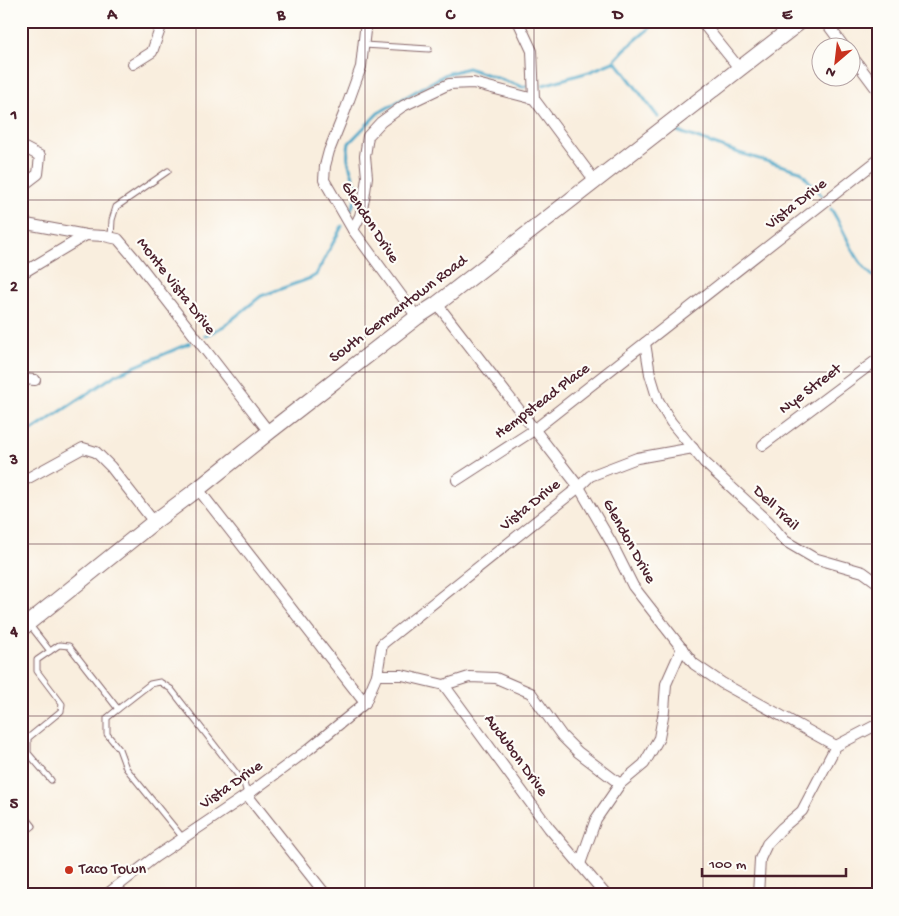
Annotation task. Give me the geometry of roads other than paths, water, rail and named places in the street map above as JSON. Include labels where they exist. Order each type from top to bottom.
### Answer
[{"type":"main road","name":"South Germantown Road","points":[[25,627],[269,432],[801,21]]},
{"type":"street","points":[[133,64],[152,52],[160,29],[160,21]]},
{"type":"street","name":"Glendon Drive","points":[[366,21],[361,67],[329,151],[324,180],[353,230],[417,317]]},
{"type":"street","points":[[518,21],[532,50],[534,99],[595,180]]},
{"type":"street","points":[[701,21],[739,68]]},
{"type":"street","points":[[825,21],[838,38]]},
{"type":"street","points":[[862,69],[878,91]]},
{"type":"street","points":[[353,230],[360,216],[364,199],[367,177],[365,156],[368,136],[381,122],[403,106],[449,84],[473,83],[534,99]]},
{"type":"street","points":[[21,146],[40,156],[38,174],[21,187]]},
{"type":"street","name":"Vista Drive","points":[[645,343],[878,160]]},
{"type":"street","name":"Monte Vista Drive","points":[[21,223],[118,239],[269,432]]},
{"type":"street","points":[[21,274],[86,235]]},
{"type":"street","name":"Glendon Drive","points":[[437,304],[579,487],[611,542],[633,586],[694,664],[722,683],[836,746]]},
{"type":"street","points":[[645,343],[650,374],[658,400],[671,422],[692,448]]},
{"type":"street","name":"Hempstead Place","points":[[457,480],[534,430],[645,343]]},
{"type":"street","name":"Nye Street","points":[[763,445],[878,359]]},
{"type":"street","points":[[21,379],[35,380]]},
{"type":"street","points":[[21,482],[83,448],[96,452],[111,467],[154,522]]},
{"type":"street","name":"Vista Drive","points":[[106,895],[155,857],[247,795],[310,749],[365,704],[377,675],[382,644],[579,487],[590,476],[637,458],[692,448]]},
{"type":"street","name":"Dell Trail","points":[[692,448],[704,462],[768,521],[785,541],[814,558],[863,572],[878,583]]},
{"type":"street","points":[[198,489],[365,704]]},
{"type":"street","points":[[580,864],[596,819],[620,784],[644,764],[659,738],[666,684],[682,648]]},
{"type":"street","points":[[377,675],[402,675],[444,685],[469,677],[496,678],[531,694],[562,736],[578,752],[620,784]]},
{"type":"street","name":"Audubon Drive","points":[[444,685],[549,828],[606,895]]},
{"type":"street","points":[[758,895],[760,859],[768,844],[782,828],[802,811],[836,746],[878,724]]},
{"type":"street","points":[[247,795],[326,895]]},
{"type":"lane","points":[[363,44],[429,49]]},
{"type":"lane","points":[[111,238],[112,220],[116,207],[168,172]]},
{"type":"lane","points":[[25,627],[50,651]]},
{"type":"lane","points":[[50,780],[28,753],[28,738],[61,711],[62,704],[37,671],[37,660],[59,645],[69,646],[118,709]]},
{"type":"lane","points":[[183,838],[126,768],[119,749],[107,734],[107,718],[150,684],[160,682],[170,688],[244,783],[247,795]]},
{"type":"lane","points":[[21,811],[33,826],[21,835]]},
{"type":"waterway","points":[[543,85],[589,72],[613,62],[625,49],[658,21]]},
{"type":"waterway","points":[[613,62],[617,63],[658,117]]},
{"type":"waterway","points":[[350,211],[357,189],[348,159],[349,143],[378,113],[446,74],[468,68],[523,87],[527,86]]},
{"type":"waterway","points":[[674,130],[739,153],[800,171],[822,196]]},
{"type":"waterway","points":[[831,209],[857,257],[863,266],[878,280]]},
{"type":"waterway","points":[[205,336],[224,326],[261,296],[316,275],[342,226]]},
{"type":"waterway","points":[[21,438],[115,375],[190,343]]},
{"type":"place","name":"Taco Town","points":[[69,870]]}]
